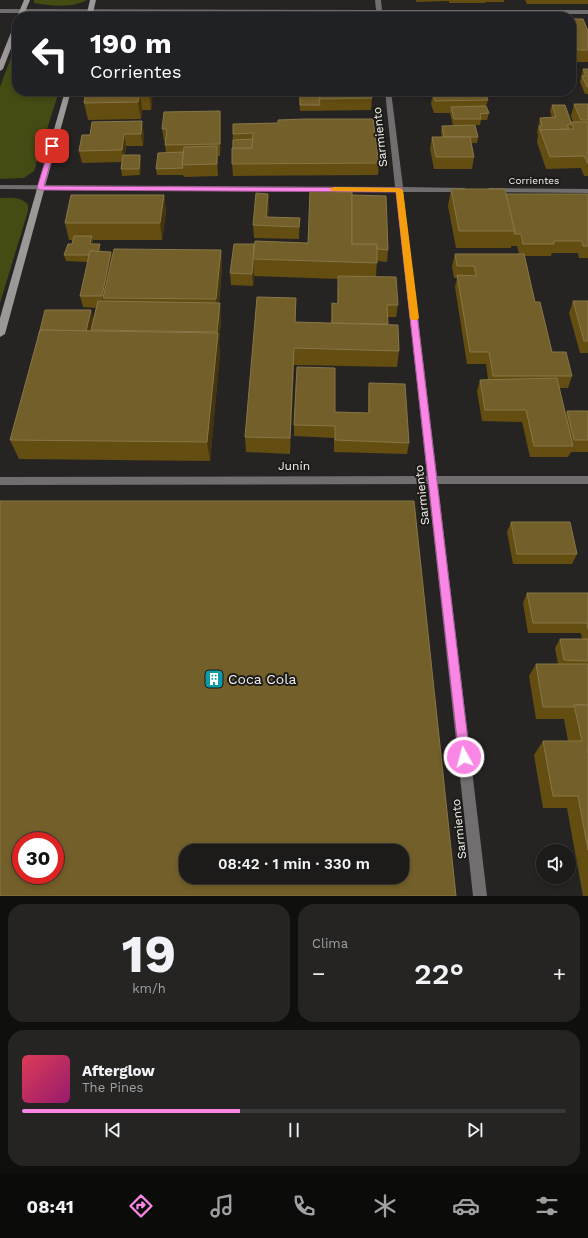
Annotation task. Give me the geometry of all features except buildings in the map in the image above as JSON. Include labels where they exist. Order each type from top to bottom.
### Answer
[{"type":"main road","points":[[22,12],[27,0]]},
{"type":"main road","points":[[90,12],[94,0]]},
{"type":"main road","points":[[0,69],[12,38]]},
{"type":"main road","points":[[0,334],[67,96]]},
{"type":"street","points":[[378,0],[380,12]]},
{"type":"street","points":[[0,12],[12,13]]},
{"type":"street","points":[[576,12],[588,12]]},
{"type":"street","name":"Sarmiento","points":[[389,96],[480,896]]},
{"type":"street","points":[[0,188],[470,190]]},
{"type":"street","name":"Corrientes","points":[[486,190],[588,191]]},
{"type":"street","name":"Junín","points":[[0,480],[588,480]]},
{"type":"green space","points":[[34,0],[87,0],[81,3],[61,6],[34,3]]},
{"type":"green space","points":[[12,55],[12,96],[57,96],[34,171],[24,178],[0,179],[0,87]]},
{"type":"green space","points":[[0,198],[15,198],[22,200],[28,205],[28,211],[0,303]]},
{"type":"slow traffic","points":[[334,189],[399,190],[414,318]]},
{"type":"place","name":"Coca Cola","points":[[214,679]]},
{"type":"route","points":[[52,146],[40,188],[399,190],[432,464],[464,757]]}]
